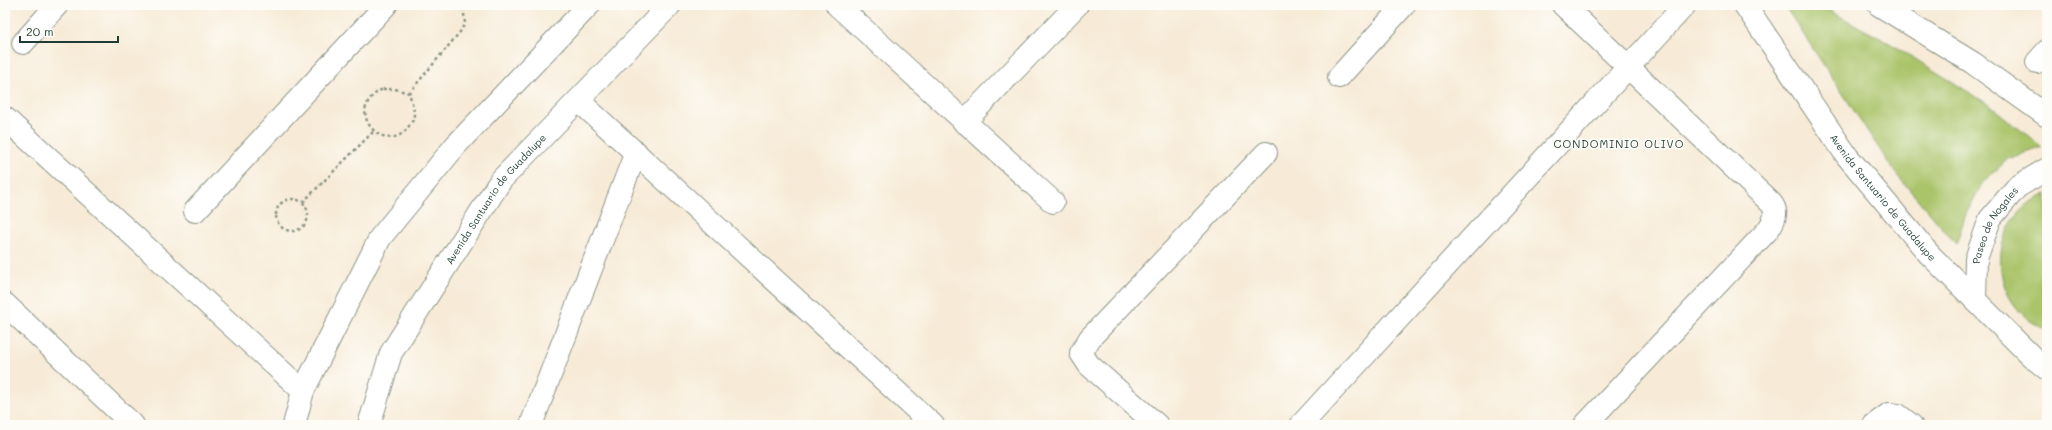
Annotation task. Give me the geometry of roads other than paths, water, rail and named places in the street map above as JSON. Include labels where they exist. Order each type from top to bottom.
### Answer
[{"type":"street","points":[[22,43],[56,5]]},
{"type":"street","points":[[195,210],[386,5]]},
{"type":"street","points":[[294,425],[303,391],[380,238],[456,145],[588,5]]},
{"type":"street","name":"Avenida Santuario de Guadalupe","points":[[369,425],[391,353],[501,180],[579,101],[670,5]]},
{"type":"street","points":[[837,5],[1053,202]]},
{"type":"street","points":[[964,122],[1077,5]]},
{"type":"street","points":[[1339,77],[1404,5]]},
{"type":"street","points":[[1563,5],[1771,203],[1775,214],[1773,223],[1767,231],[1585,425]]},
{"type":"street","points":[[1301,425],[1685,5]]},
{"type":"street","name":"Avenida Santuario de Guadalupe","points":[[1745,5],[1847,156],[1929,254],[1974,300],[2039,357],[2047,369]]},
{"type":"street","points":[[1879,5],[1973,63],[2047,116]]},
{"type":"street","points":[[579,101],[933,425]]},
{"type":"street","points":[[5,118],[303,391]]},
{"type":"street","points":[[531,425],[636,152]]},
{"type":"street","points":[[1157,425],[1089,365],[1081,352],[1090,338],[1266,153]]},
{"type":"street","name":"Paseo de Nogales","points":[[1974,300],[1976,259],[1990,220],[2017,187],[2047,169]]},
{"type":"street","points":[[5,304],[133,425]]},
{"type":"street","points":[[1874,425],[1889,414],[1898,415],[1911,425]]},
{"type":"district","name":"CONDOMINIO OLIVO","points":[[1619,143]]}]
